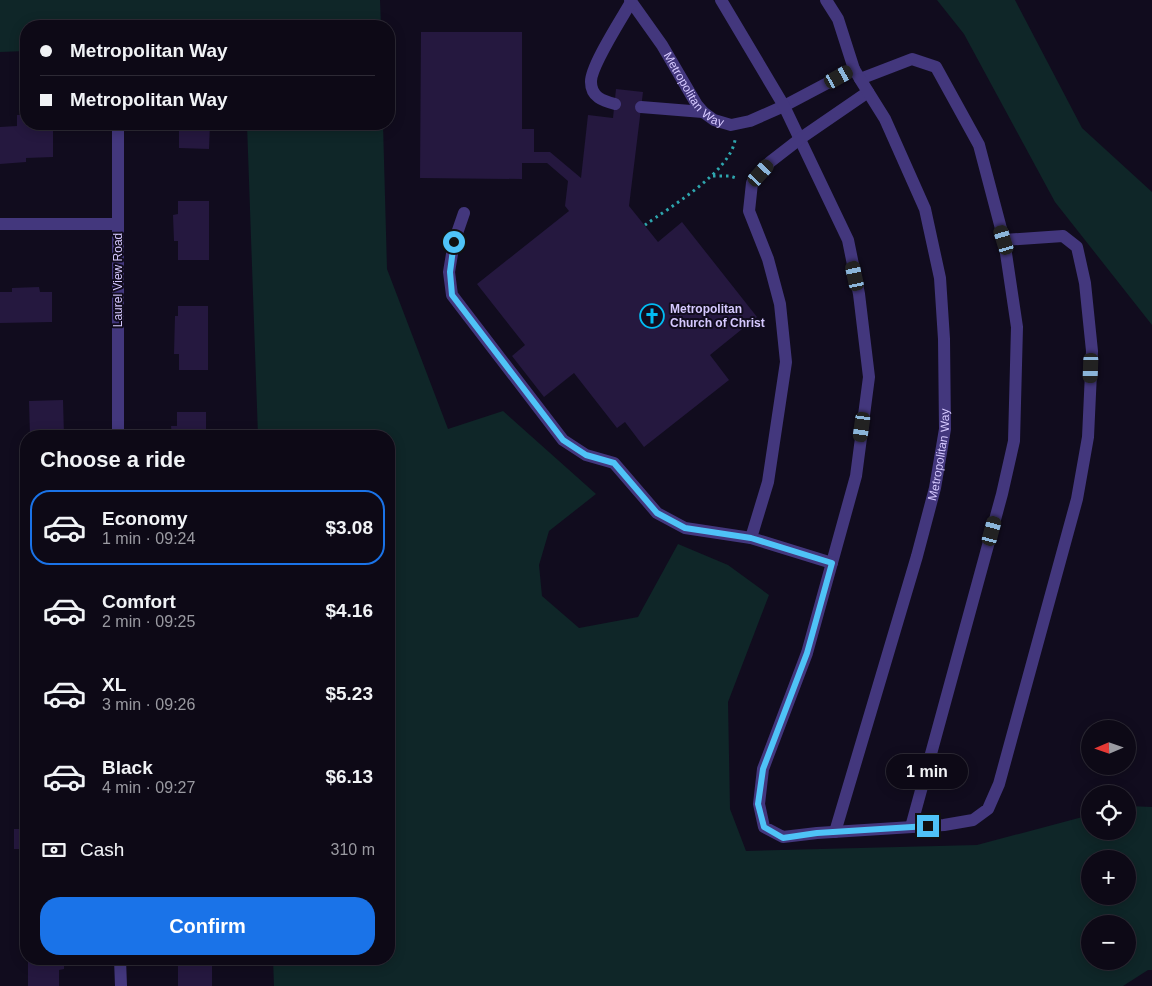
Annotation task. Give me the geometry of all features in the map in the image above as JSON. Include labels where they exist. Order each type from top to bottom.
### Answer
[{"type":"street","points":[[721,0],[801,138],[848,240],[859,294],[869,377],[856,476],[807,653],[763,769],[758,804],[764,827],[783,838],[835,832],[944,825],[974,820],[988,809],[999,784],[1078,499],[1088,437],[1092,351],[1085,283],[1077,246],[1063,236],[1004,240]]},
{"type":"street","name":"Metropolitan Way","points":[[826,0],[838,19],[857,74],[885,118],[924,209],[940,278],[944,339],[945,429],[935,488],[917,556],[835,832]]},
{"type":"street","points":[[615,104],[601,100],[594,94],[591,83],[594,69],[630,1]]},
{"type":"street","name":"Metropolitan Way","points":[[630,1],[662,45],[703,112],[714,120],[731,124],[750,121],[857,74],[912,59],[936,67],[978,145],[1004,240],[1017,327],[1014,441],[1002,494],[911,827]]},
{"type":"street","points":[[751,538],[768,482],[786,362],[780,304],[768,259],[749,211],[752,183],[770,162],[801,138],[868,92]]},
{"type":"street","points":[[641,108],[703,112]]},
{"type":"street","name":"Laurel View Road","points":[[118,130],[118,430]]},
{"type":"street","points":[[464,213],[454,242],[450,272],[452,295],[563,440],[586,455],[614,463],[657,513],[685,528],[751,538],[832,563]]},
{"type":"street","points":[[0,224],[118,224]]},
{"type":"street","points":[[120,965],[121,986]]},
{"type":"path","points":[[645,225],[712,176],[726,162],[735,143],[737,123]]},
{"type":"path","points":[[712,176],[730,176],[752,183]]},
{"type":"green space","points":[[0,0],[380,0],[381,20],[20,20],[20,51],[0,52]]},
{"type":"green space","points":[[937,0],[1015,0],[1082,128],[1152,192],[1152,325],[1055,202],[964,34]]},
{"type":"green space","points":[[247,130],[383,130],[387,269],[448,429],[503,411],[596,494],[549,531],[539,565],[542,596],[579,628],[638,617],[678,544],[728,565],[769,595],[728,702],[730,809],[746,851],[977,845],[1081,817],[1081,840],[1136,840],[1136,806],[1152,807],[1152,970],[1148,970],[1123,986],[274,986],[273,965],[395,965],[395,430],[258,430]]},
{"type":"building","points":[[421,32],[522,32],[522,129],[534,129],[534,152],[550,152],[581,178],[588,115],[613,118],[616,89],[643,92],[629,206],[658,242],[682,222],[757,317],[710,355],[729,380],[644,447],[625,422],[617,428],[574,373],[544,397],[512,356],[525,345],[477,284],[569,211],[565,206],[568,181],[547,163],[522,163],[522,179],[420,178]]},
{"type":"building","points":[[17,115],[20,115],[20,130],[53,131],[53,157],[26,158],[26,162],[0,164],[0,127],[17,126]]},
{"type":"building","points":[[179,130],[210,130],[209,149],[179,148]]},
{"type":"building","points":[[178,201],[209,201],[209,260],[178,260],[178,241],[174,241],[173,215],[178,214]]},
{"type":"building","points":[[39,287],[40,292],[52,292],[52,322],[0,323],[0,292],[12,292],[12,288]]},
{"type":"building","points":[[178,306],[208,306],[208,370],[179,370],[179,354],[174,354],[175,316],[178,316]]},
{"type":"building","points":[[63,400],[64,430],[30,430],[29,401]]},
{"type":"building","points":[[177,412],[206,412],[206,430],[171,430],[171,426],[177,426]]},
{"type":"building","points":[[14,829],[20,829],[20,849],[14,849]]},
{"type":"building","points":[[28,965],[64,965],[64,969],[59,970],[59,986],[28,986]]},
{"type":"building","points":[[178,965],[212,965],[212,986],[178,986]]},
{"type":"place","name":"Metropolitan Church of Christ","points":[[652,316]]},
{"type":"route","points":[[454,242],[450,272],[452,295],[563,440],[586,455],[614,463],[657,513],[685,528],[727,536],[751,538],[832,563],[807,653],[763,769],[758,804],[764,827],[783,838],[817,833],[928,826]]}]
